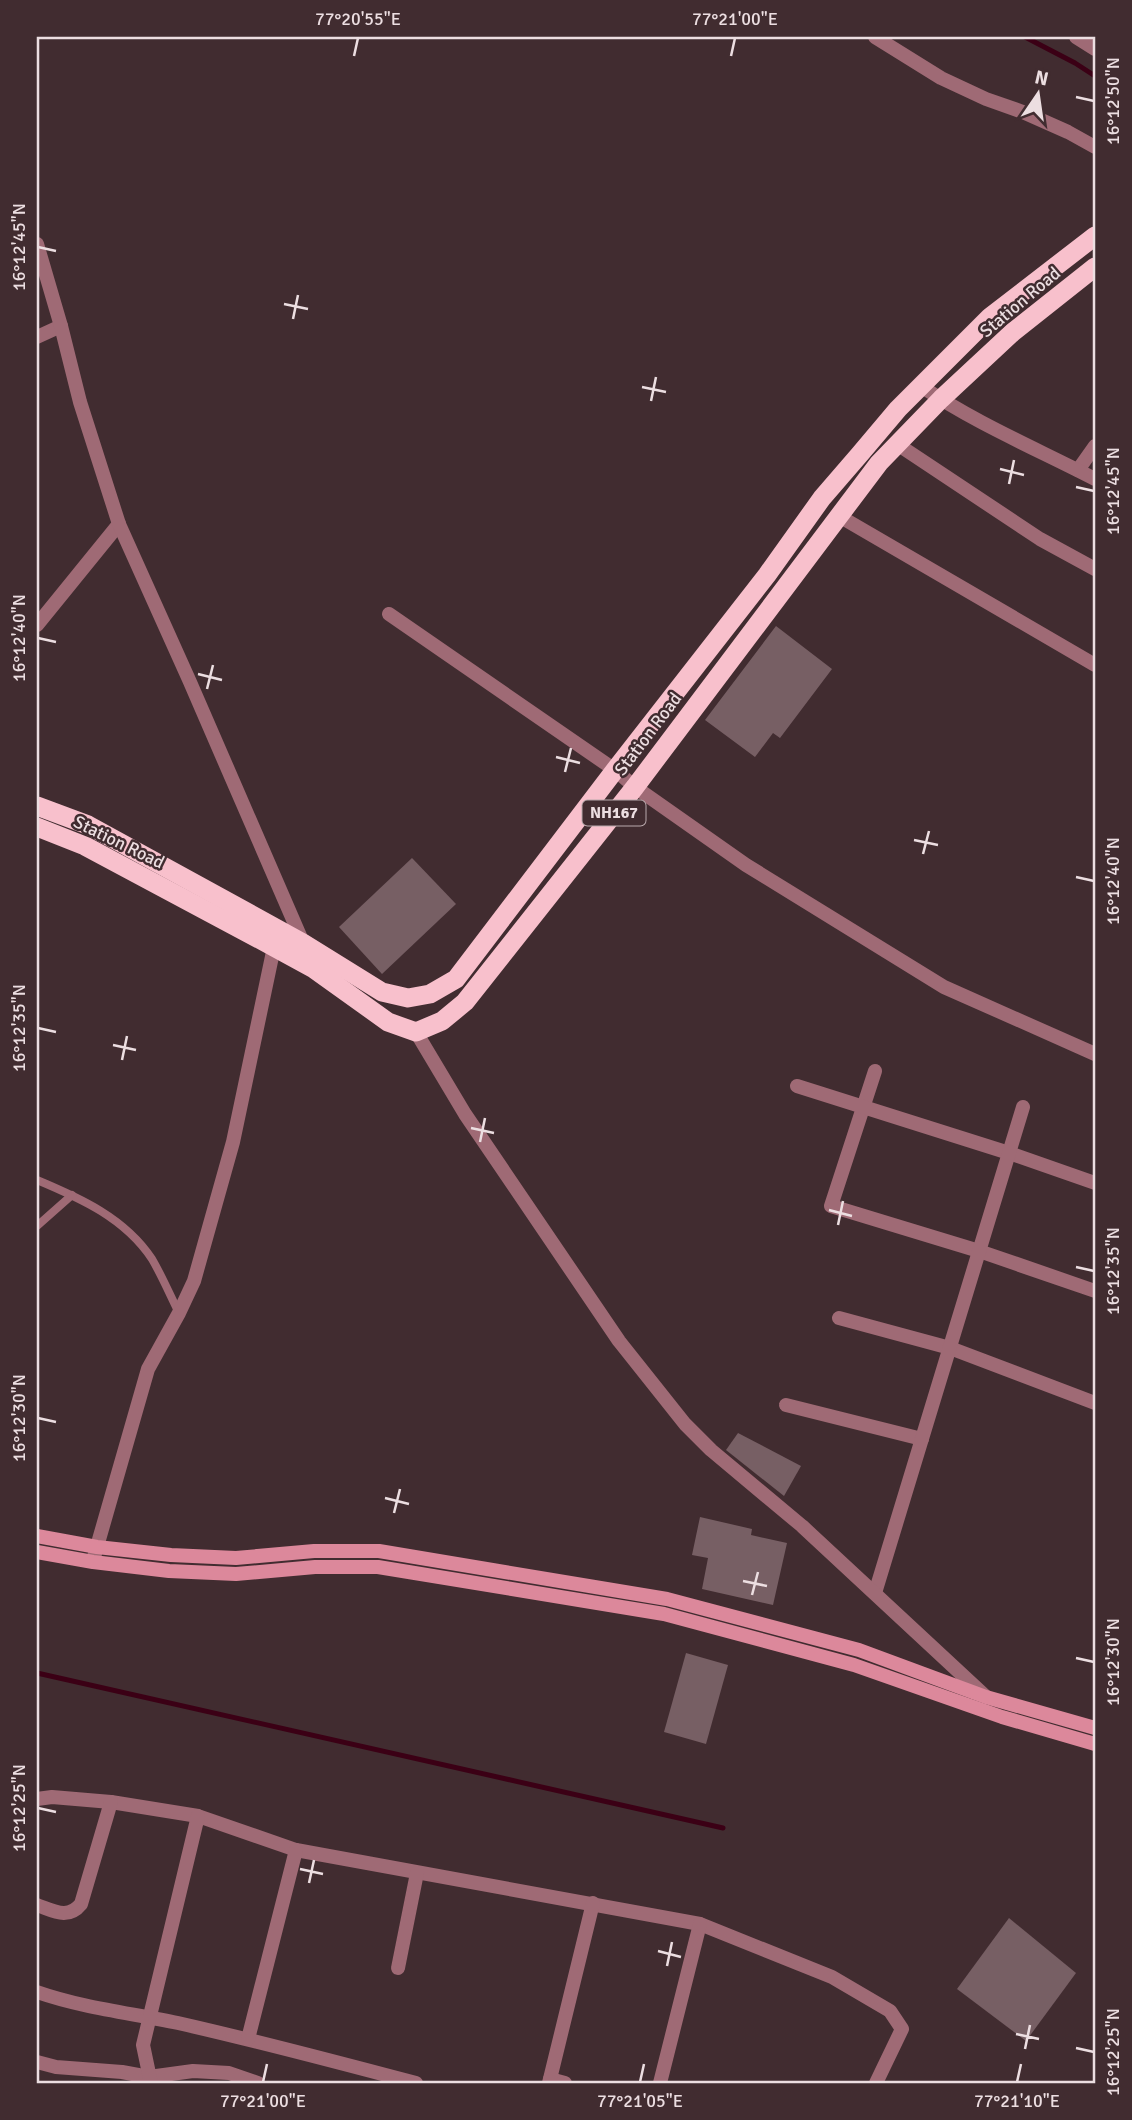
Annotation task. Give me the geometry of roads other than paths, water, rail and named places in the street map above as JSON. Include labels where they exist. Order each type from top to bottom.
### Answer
[{"type":"highway","name":"Station Road","points":[[37,806],[88,825],[303,943],[382,992],[408,998],[430,994],[456,979],[767,575],[822,498],[898,409],[990,317],[1095,236]]},
{"type":"highway","name":"Station Road","points":[[37,827],[85,846],[314,969],[387,1022],[416,1032],[442,1021],[465,1002],[635,787],[879,463],[941,399],[1013,332],[1095,267]]},
{"type":"main road","points":[[37,1536],[97,1547],[171,1555],[236,1558],[314,1551],[379,1551],[667,1599],[859,1650],[986,1697],[1093,1729]]},
{"type":"main road","points":[[314,1551],[315,1567]]},
{"type":"main road","points":[[37,1552],[169,1571],[236,1574],[315,1567],[378,1567],[664,1614],[854,1665],[1002,1717],[1095,1744]]},
{"type":"street","points":[[875,37],[941,78],[986,100],[1023,112],[1068,132],[1095,147]]},
{"type":"street","points":[[1076,37],[1095,48]]},
{"type":"street","points":[[37,244],[80,402],[119,524],[314,969]]},
{"type":"street","points":[[37,337],[61,326]]},
{"type":"street","points":[[921,386],[1000,432],[1095,479]]},
{"type":"street","points":[[897,444],[1040,539],[1095,569]]},
{"type":"street","points":[[1078,470],[1095,446]]},
{"type":"street","points":[[839,516],[1095,665]]},
{"type":"street","points":[[37,625],[119,524]]},
{"type":"street","points":[[389,614],[615,770],[746,865],[944,987],[1095,1054]]},
{"type":"street","points":[[93,1562],[148,1369],[194,1281],[233,1142],[274,947]]},
{"type":"street","points":[[416,1032],[465,1114],[603,1318],[685,1424],[711,1450],[802,1526],[875,1593],[986,1697],[1002,1717]]},
{"type":"street","points":[[875,1071],[831,1206],[979,1251],[1095,1291]]},
{"type":"street","points":[[797,1086],[1095,1183]]},
{"type":"street","points":[[875,1593],[1023,1107]]},
{"type":"street","points":[[839,1318],[950,1348],[1095,1403]]},
{"type":"street","points":[[786,1405],[922,1439]]},
{"type":"street","points":[[37,1799],[52,1797],[111,1802],[198,1816],[296,1850],[700,1924],[832,1977],[890,2011],[902,2029],[876,2083]]},
{"type":"street","points":[[37,1905],[69,1914],[75,1912],[81,1904],[111,1802]]},
{"type":"street","points":[[150,2080],[143,2045],[198,1816]]},
{"type":"street","points":[[248,2039],[296,1850]]},
{"type":"street","points":[[398,1968],[417,1873]]},
{"type":"street","points":[[555,2082],[593,1903]]},
{"type":"street","points":[[660,2083],[700,1924]]},
{"type":"street","points":[[37,1992],[64,2001],[248,2039],[416,2083]]},
{"type":"street","points":[[37,2062],[56,2067],[122,2072],[150,2080],[193,2071],[229,2073],[258,2083]]},
{"type":"lane","points":[[37,1180],[72,1195],[121,1224],[151,1258],[179,1313]]},
{"type":"lane","points":[[37,1226],[72,1195]]},
{"type":"waterway","points":[[1025,37],[1095,76]]},
{"type":"waterway","points":[[37,1673],[723,1828]]}]
